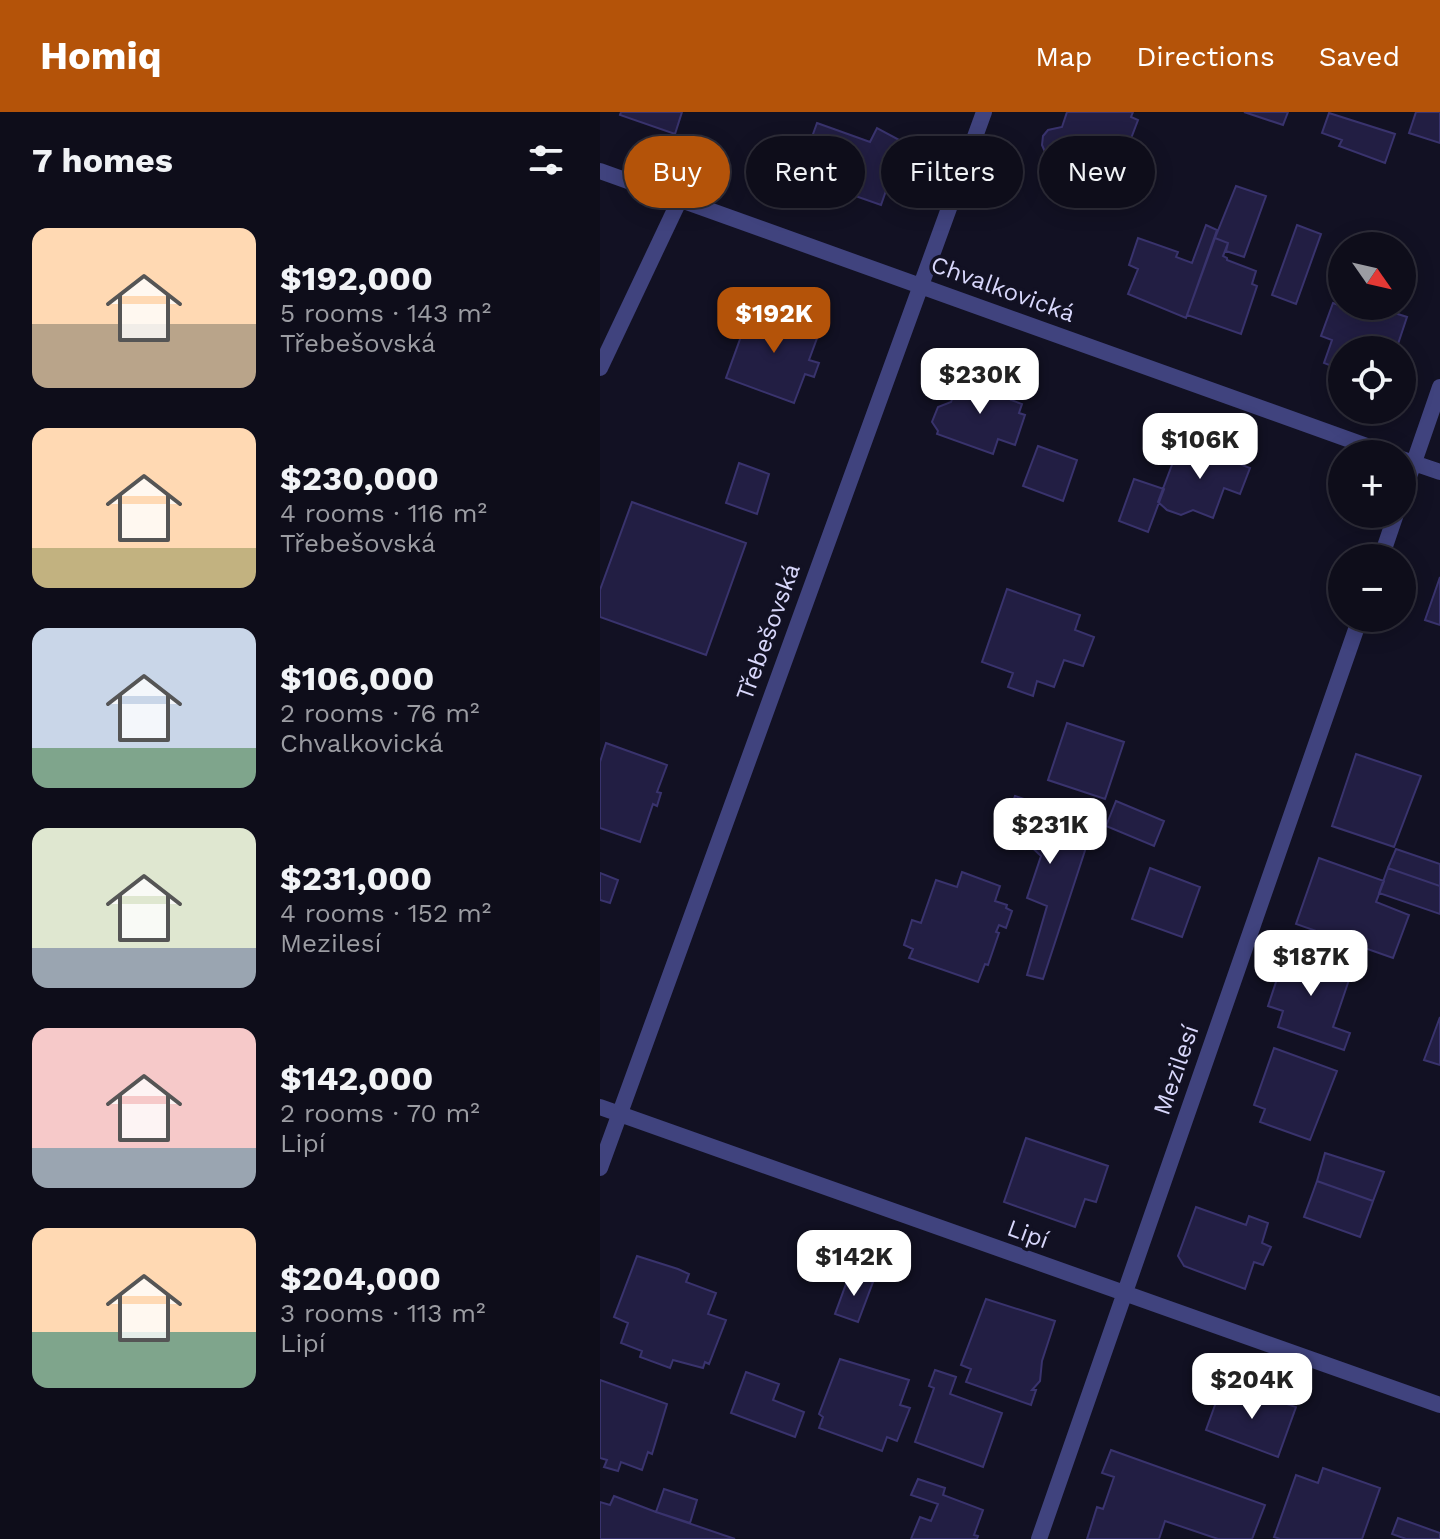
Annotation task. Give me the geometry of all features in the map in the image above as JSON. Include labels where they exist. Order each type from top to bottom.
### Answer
[{"type":"street","name":"Třebešovská","points":[[600,1168],[984,112]]},
{"type":"street","name":"Chvalkovická","points":[[600,171],[624,179]]},
{"type":"street","points":[[600,368],[676,208]]},
{"type":"street","name":"Chvalkovická","points":[[705,208],[1350,440]]},
{"type":"street","points":[[1416,442],[1440,387]]},
{"type":"street","points":[[1416,464],[1440,472]]},
{"type":"street","name":"Mezilesí","points":[[1039,1539],[1355,632]]},
{"type":"street","name":"Lipí","points":[[600,1107],[1440,1405]]},
{"type":"building","points":[[621,112],[682,112],[675,134],[620,115]]},
{"type":"building","points":[[1067,112],[1133,112],[1131,117],[1138,120],[1132,136],[1043,136],[1048,130],[1062,127]]},
{"type":"building","points":[[1244,112],[1288,112],[1283,125]]},
{"type":"building","points":[[1416,112],[1440,112],[1440,143],[1409,133]]},
{"type":"building","points":[[1329,113],[1395,134],[1385,163],[1339,146],[1342,140],[1322,133]]},
{"type":"building","points":[[817,123],[853,136],[812,136]]},
{"type":"building","points":[[877,128],[892,136],[881,136],[881,205],[865,199],[865,140],[870,142]]},
{"type":"building","points":[[1236,186],[1266,196],[1244,257],[1226,251],[1228,243],[1215,238]]},
{"type":"building","points":[[1206,225],[1217,230],[1186,318],[1128,294],[1138,269],[1129,265],[1138,238],[1178,252],[1176,257],[1192,263]]},
{"type":"building","points":[[1297,225],[1321,234],[1296,304],[1272,295]]},
{"type":"building","points":[[1215,238],[1228,243],[1223,256],[1227,260],[1256,271],[1252,284],[1257,286],[1241,334],[1187,315]]},
{"type":"building","points":[[752,306],[820,330],[809,360],[819,363],[814,377],[805,374],[794,403],[726,378]]},
{"type":"building","points":[[1328,317],[1328,320],[1406,320],[1401,336],[1328,336],[1328,339],[1321,336]]},
{"type":"building","points":[[962,374],[1014,394],[1011,400],[1022,404],[1019,413],[1025,415],[1015,445],[998,439],[993,454],[937,434],[932,422],[938,407],[951,402]]},
{"type":"building","points":[[1181,441],[1250,468],[1240,494],[1224,488],[1213,518],[1193,510],[1181,515],[1167,510],[1158,502]]},
{"type":"building","points":[[1038,446],[1077,460],[1063,501],[1023,486]]},
{"type":"building","points":[[739,463],[769,474],[757,514],[726,503]]},
{"type":"building","points":[[1134,479],[1164,489],[1148,532],[1119,521]]},
{"type":"building","points":[[632,502],[746,543],[706,655],[600,617],[600,590]]},
{"type":"building","points":[[1440,577],[1440,625],[1425,620]]},
{"type":"building","points":[[1007,589],[1080,615],[1075,630],[1094,637],[1083,666],[1064,660],[1054,687],[1037,681],[1033,696],[1008,687],[1013,673],[982,662]]},
{"type":"building","points":[[1067,723],[1124,742],[1105,799],[1048,780]]},
{"type":"building","points":[[606,743],[667,765],[657,792],[661,793],[657,806],[653,804],[640,842],[600,828],[600,762]]},
{"type":"building","points":[[1356,754],[1421,776],[1394,847],[1332,826]]},
{"type":"building","points":[[1015,796],[1094,823],[1043,979],[1027,975],[1047,906],[1027,898],[1041,856],[1005,822]]},
{"type":"building","points":[[1116,801],[1164,821],[1154,846],[1106,826]]},
{"type":"building","points":[[1396,849],[1440,864],[1440,886],[1388,868]]},
{"type":"building","points":[[1319,858],[1384,881],[1376,902],[1409,915],[1393,958],[1296,924]]},
{"type":"building","points":[[1150,868],[1200,887],[1182,937],[1132,919]]},
{"type":"building","points":[[1388,868],[1440,886],[1440,914],[1379,893]]},
{"type":"building","points":[[962,872],[1000,886],[995,901],[1007,905],[1006,908],[1012,911],[1006,928],[999,925],[988,965],[985,964],[978,982],[909,958],[913,949],[904,945],[912,920],[921,923],[936,880],[957,887]]},
{"type":"building","points":[[600,873],[618,880],[610,903],[600,900]]},
{"type":"building","points":[[1287,949],[1352,971],[1333,1027],[1350,1033],[1344,1050],[1278,1027],[1283,1011],[1268,1006]]},
{"type":"building","points":[[1440,1017],[1440,1065],[1424,1060]]},
{"type":"building","points":[[1274,1048],[1337,1071],[1310,1140],[1260,1122],[1265,1109],[1254,1105]]},
{"type":"building","points":[[1026,1138],[1108,1166],[1096,1202],[1085,1199],[1075,1227],[1004,1202]]},
{"type":"building","points":[[1325,1153],[1384,1172],[1373,1201],[1317,1181]]},
{"type":"building","points":[[1317,1181],[1373,1201],[1360,1237],[1304,1217]]},
{"type":"building","points":[[1196,1207],[1246,1225],[1249,1216],[1268,1223],[1262,1243],[1271,1247],[1263,1265],[1254,1262],[1245,1289],[1184,1266],[1178,1256]]},
{"type":"building","points":[[637,1256],[689,1274],[686,1282],[716,1293],[708,1314],[726,1320],[709,1364],[705,1362],[703,1368],[673,1360],[670,1368],[640,1357],[642,1351],[621,1343],[628,1323],[614,1317]]},
{"type":"building","points":[[850,1273],[873,1282],[858,1322],[835,1314]]},
{"type":"building","points":[[986,1299],[1055,1321],[1042,1361],[1040,1381],[1032,1390],[1036,1390],[1031,1405],[966,1382],[971,1369],[961,1365]]},
{"type":"building","points":[[840,1359],[909,1380],[900,1405],[910,1408],[897,1441],[887,1437],[882,1451],[819,1428],[823,1417],[819,1414]]},
{"type":"building","points":[[935,1370],[956,1377],[950,1394],[1002,1413],[983,1467],[915,1442],[934,1388],[929,1386]]},
{"type":"building","points":[[746,1372],[779,1384],[773,1400],[804,1412],[795,1437],[731,1413]]},
{"type":"building","points":[[600,1380],[667,1404],[652,1454],[648,1452],[642,1470],[621,1462],[618,1471],[604,1467],[607,1460],[600,1458]]},
{"type":"building","points":[[1236,1387],[1296,1407],[1278,1457],[1206,1430],[1219,1394],[1232,1399]]},
{"type":"building","points":[[1111,1450],[1265,1505],[1252,1539],[1218,1539],[1165,1521],[1159,1539],[1087,1539],[1097,1507],[1103,1509],[1114,1477],[1102,1473]]},
{"type":"building","points":[[1323,1468],[1380,1488],[1362,1539],[1274,1537],[1296,1475],[1318,1483]]},
{"type":"building","points":[[918,1479],[945,1488],[943,1495],[983,1510],[974,1535],[978,1536],[977,1539],[911,1539],[920,1517],[931,1521],[938,1504],[911,1495]]},
{"type":"building","points":[[664,1489],[697,1500],[690,1523],[656,1512]]},
{"type":"building","points":[[614,1496],[735,1539],[600,1539],[600,1502],[610,1505]]},
{"type":"building","points":[[1398,1518],[1440,1533],[1440,1539],[1406,1539],[1392,1534]]}]
